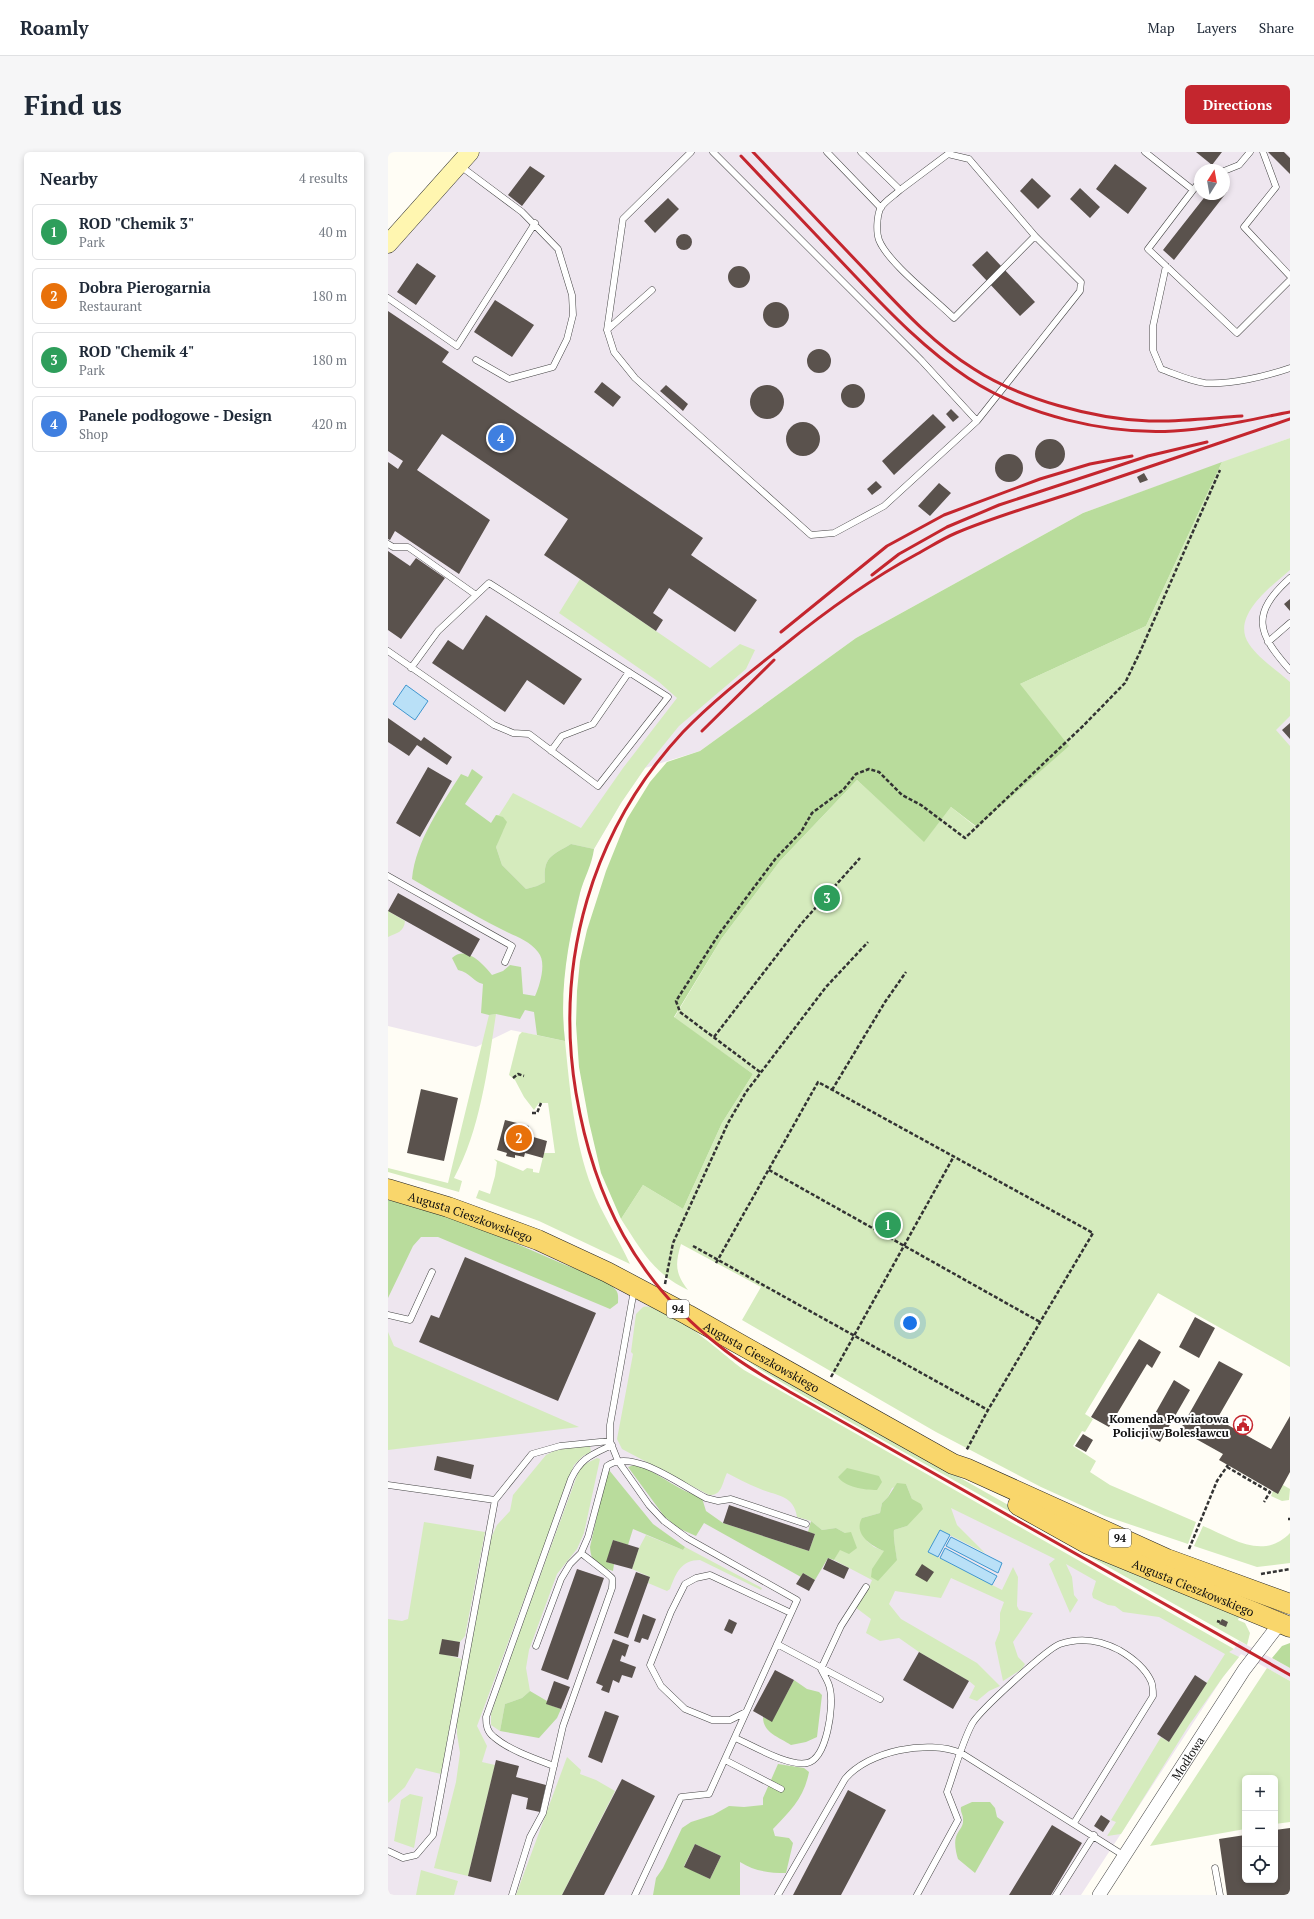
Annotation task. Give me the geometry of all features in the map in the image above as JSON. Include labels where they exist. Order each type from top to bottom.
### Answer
[{"type":"main road","points":[[388,244],[464,158]]},
{"type":"main road","name":"Augusta Cieszkowskiego","points":[[388,1189],[448,1207],[538,1240],[662,1300],[958,1460],[968,1469],[1167,1560],[1290,1604]]},
{"type":"main road","name":"Augusta Cieszkowskiego","points":[[958,1460],[965,1475],[1088,1544],[1285,1625]]},
{"type":"street","name":"Modłowa","points":[[1099,1895],[1123,1855],[1244,1670],[1285,1625]]},
{"type":"lane","points":[[691,152],[623,219],[607,330],[614,352],[635,378],[811,535],[834,533],[884,506],[977,421],[1080,291],[1081,282],[1035,236],[969,159],[948,153],[900,190],[881,208],[878,222],[879,239],[887,253],[954,318],[1035,236]]},
{"type":"lane","points":[[713,152],[921,360],[977,421]]},
{"type":"lane","points":[[827,152],[881,208]]},
{"type":"lane","points":[[861,152],[900,190]]},
{"type":"lane","points":[[1145,152],[1193,190],[1148,248],[1237,333],[1290,280]]},
{"type":"lane","points":[[1230,169],[1239,166],[1250,152]]},
{"type":"lane","points":[[1263,152],[1276,186],[1244,227],[1290,276]]},
{"type":"lane","points":[[464,158],[522,212],[558,249],[569,280],[572,295],[573,316],[567,339],[553,367],[509,379],[476,360]]},
{"type":"lane","points":[[388,298],[457,346],[534,224]]},
{"type":"lane","points":[[1166,266],[1153,326],[1154,350],[1161,369],[1187,379],[1206,383],[1269,375],[1290,368]]},
{"type":"lane","points":[[607,330],[652,290]]},
{"type":"lane","points":[[388,544],[393,547],[408,547],[476,595]]},
{"type":"lane","points":[[1290,578],[1276,591],[1265,610],[1262,627],[1268,642],[1290,670]]},
{"type":"lane","points":[[388,651],[412,668],[494,725],[513,733],[529,734],[598,786],[668,697],[489,583],[438,631],[412,668]]},
{"type":"lane","points":[[1268,642],[1290,623]]},
{"type":"lane","points":[[551,751],[562,736],[593,724],[629,672]]},
{"type":"lane","points":[[388,876],[512,946],[505,962]]},
{"type":"lane","points":[[388,1314],[410,1320],[432,1272]]},
{"type":"lane","points":[[634,1286],[610,1425],[611,1443],[618,1460],[649,1505],[664,1521],[687,1538],[796,1600],[709,1794],[681,1797],[635,1895]]},
{"type":"lane","points":[[388,1851],[403,1858],[416,1855],[433,1835],[495,1500],[532,1454],[560,1446],[611,1443]]},
{"type":"lane","points":[[554,1766],[522,1754],[494,1738],[486,1725],[486,1718],[571,1479],[580,1463],[587,1457],[611,1443]]},
{"type":"lane","points":[[536,1646],[561,1579],[570,1564],[581,1553],[588,1537],[604,1470],[610,1463],[618,1460],[630,1461],[643,1465],[706,1498],[718,1501],[731,1499],[806,1524]]},
{"type":"lane","points":[[388,1485],[495,1500]]},
{"type":"lane","points":[[512,1895],[530,1838],[543,1813],[563,1726],[612,1588],[612,1578],[581,1553]]},
{"type":"lane","points":[[746,1712],[730,1720],[712,1720],[685,1709],[661,1686],[650,1665],[671,1612],[685,1584],[696,1578],[710,1575],[791,1613]]},
{"type":"lane","points":[[735,1738],[794,1763],[807,1763],[816,1759],[821,1752],[830,1713],[830,1689],[821,1669],[841,1626],[866,1587]]},
{"type":"lane","points":[[917,1895],[958,1820],[947,1792],[973,1723],[984,1710],[1021,1675],[1059,1644],[1085,1639],[1108,1644],[1126,1654],[1142,1667],[1152,1682],[1153,1696],[1074,1823]]},
{"type":"lane","points":[[777,1644],[880,1700]]},
{"type":"lane","points":[[778,1895],[845,1779],[852,1770],[878,1757],[907,1749],[938,1746],[961,1753],[1094,1835],[1123,1855]]},
{"type":"lane","points":[[725,1760],[782,1789]]},
{"type":"lane","points":[[1056,1895],[1094,1835]]},
{"type":"lane","points":[[1215,1868],[1220,1895]]},
{"type":"path","points":[[760,1072],[680,1012],[676,1002],[719,934],[776,858],[801,832],[812,813],[843,790],[856,774],[869,769],[879,772],[902,795],[922,805],[965,838],[1083,726],[1125,683],[1220,470]]},
{"type":"path","points":[[714,1037],[801,924],[860,858]]},
{"type":"path","points":[[662,1300],[673,1243],[689,1205],[728,1123],[746,1092],[760,1072],[826,987],[868,942]]},
{"type":"path","points":[[832,1090],[885,1002],[906,972]]},
{"type":"path","points":[[513,1078],[518,1074],[524,1076]]},
{"type":"path","points":[[716,1263],[818,1082],[1093,1233],[958,1460]]},
{"type":"path","points":[[532,1113],[537,1113],[541,1103]]},
{"type":"path","points":[[829,1381],[954,1156]]},
{"type":"path","points":[[769,1170],[1040,1322]]},
{"type":"path","points":[[693,1246],[988,1410]]},
{"type":"path","points":[[1188,1551],[1217,1482],[1228,1466],[1270,1492],[1264,1502]]},
{"type":"shaded area","points":[[470,152],[1290,152],[1290,438],[1083,513],[856,638],[700,751],[645,768],[621,803],[594,849],[581,889],[568,947],[563,986],[565,1041],[511,1030],[476,1047],[388,1026],[388,244]]},
{"type":"shaded area","points":[[1290,539],[1290,751],[1182,630]]},
{"type":"shaded area","points":[[388,1200],[417,1206],[533,1249],[659,1309],[643,1323],[1229,1651],[1234,1649],[1239,1641],[1281,1663],[1290,1668],[1290,1681],[1241,1654],[1223,1677],[1081,1895],[388,1895]]},
{"type":"green space","points":[[1290,438],[1290,570],[1273,584],[1256,602],[1249,612],[1245,623],[1245,633],[1249,644],[1258,655],[1290,682],[1290,716],[1276,730],[1290,746],[1290,1367],[1158,1293],[1085,1414],[1093,1419],[1085,1432],[1082,1431],[1073,1446],[1096,1461],[1090,1472],[1110,1485],[1196,1522],[1188,1544],[1105,1516],[1041,1487],[936,1432],[742,1320],[761,1287],[681,1244],[677,1268],[678,1273],[688,1290],[676,1284],[657,1269],[649,1260],[621,1219],[643,1185],[683,1209],[722,1123],[753,1074],[674,1018],[722,938],[780,861],[857,780],[924,841],[951,807],[976,827],[1020,684],[1146,626],[1222,462]]},
{"type":"green space","points":[[1222,462],[1146,626],[1020,684],[1069,746],[977,827],[951,807],[924,842],[857,780],[780,861],[722,938],[674,1017],[753,1074],[722,1123],[683,1209],[643,1185],[621,1219],[601,1173],[589,1122],[579,1067],[576,1024],[577,991],[580,961],[587,930],[606,871],[627,819],[650,782],[667,762],[700,751],[856,638],[1083,513]]},
{"type":"green space","points":[[580,579],[710,668],[740,644],[755,650],[746,669],[679,726],[645,768],[621,803],[594,849],[571,844],[558,851],[547,862],[545,867],[545,882],[526,889],[502,865],[496,847],[500,835],[504,829],[496,815],[499,815],[513,793],[581,828],[623,768],[677,698],[659,682],[559,613]]},
{"type":"green space","points":[[472,769],[483,777],[465,804],[491,823],[496,815],[503,817],[507,822],[496,847],[502,865],[526,889],[545,882],[545,867],[547,862],[558,851],[571,844],[594,849],[592,861],[580,893],[568,948],[563,1004],[565,1041],[537,1035],[534,1012],[525,1010],[520,1019],[496,1014],[489,1015],[481,1013],[483,984],[476,981],[466,973],[458,970],[452,958],[457,955],[468,955],[479,961],[492,975],[503,971],[510,965],[521,967],[523,994],[535,996],[542,974],[541,956],[526,941],[501,929],[412,879],[414,865],[430,824],[461,774],[468,777]]},
{"type":"green space","points":[[388,911],[405,921],[402,930],[388,937]]},
{"type":"green space","points":[[496,1014],[486,1077],[477,1119],[463,1160],[454,1178],[462,1181],[459,1192],[388,1172],[388,1168],[448,1183],[489,1015]]},
{"type":"green space","points":[[522,1032],[565,1041],[577,1134],[586,1170],[600,1207],[630,1264],[539,1221],[476,1198],[479,1190],[490,1194],[497,1162],[494,1159],[523,1171],[527,1168],[533,1169],[533,1172],[539,1173],[544,1153],[555,1153],[548,1103],[539,1103],[534,1110],[524,1097],[515,1080],[509,1075],[519,1035]]},
{"type":"green space","points":[[388,1200],[411,1205],[477,1227],[590,1275],[611,1285],[615,1289],[618,1294],[618,1303],[610,1309],[438,1237],[421,1237],[413,1246],[388,1298]]},
{"type":"green space","points":[[643,1307],[653,1307],[666,1312],[695,1331],[744,1370],[1234,1649],[1229,1652],[1239,1657],[1189,1725],[1121,1834],[1107,1836],[1116,1822],[1111,1820],[1161,1737],[1169,1742],[1225,1654],[1159,1617],[1123,1612],[1115,1606],[1108,1605],[1093,1598],[1092,1594],[1096,1581],[1066,1564],[1072,1577],[1074,1595],[1078,1600],[1070,1613],[1049,1564],[1055,1559],[951,1508],[957,1525],[985,1553],[940,1530],[928,1552],[1002,1590],[1013,1567],[1018,1577],[1017,1606],[1019,1610],[1033,1613],[1013,1642],[1018,1657],[1025,1664],[1022,1669],[1003,1681],[995,1643],[1000,1630],[1000,1613],[1004,1602],[951,1578],[941,1598],[895,1591],[889,1604],[901,1619],[977,1663],[1000,1686],[989,1691],[977,1701],[969,1698],[975,1686],[969,1681],[919,1652],[899,1638],[880,1641],[866,1633],[871,1619],[855,1607],[867,1592],[872,1580],[834,1560],[840,1549],[845,1533],[836,1528],[822,1530],[811,1521],[797,1517],[792,1504],[783,1497],[764,1491],[727,1473],[723,1485],[719,1491],[713,1495],[709,1495],[622,1449],[617,1439],[633,1354],[631,1352],[636,1314]],"holes":[[[906,1484],[912,1499],[907,1526],[894,1530],[897,1560],[884,1551],[874,1547],[867,1541],[862,1518],[880,1513],[882,1503],[888,1497],[892,1488]]]},
{"type":"green space","points":[[388,1332],[394,1346],[579,1427],[388,1450]]},
{"type":"green space","points":[[730,1348],[1058,1533],[1151,1580],[1240,1615],[1238,1620],[1245,1623],[1250,1633],[1247,1645],[811,1400],[759,1369]]},
{"type":"green space","points":[[577,1446],[590,1446],[591,1452],[583,1456],[574,1465],[477,1726],[487,1746],[482,1762],[495,1765],[468,1876],[434,1868],[456,1782],[460,1753],[457,1734],[457,1720],[491,1538],[497,1525],[510,1511],[513,1495],[546,1455],[554,1451]]},
{"type":"green space","points":[[597,1458],[600,1459],[584,1533],[577,1549],[557,1574],[529,1650],[526,1668],[530,1691],[522,1698],[505,1704],[500,1731],[491,1725],[491,1714],[508,1663],[578,1473],[583,1465]]},
{"type":"green space","points":[[634,1465],[640,1466],[679,1488],[702,1498],[706,1511],[723,1523],[809,1551],[815,1534],[808,1532],[811,1521],[822,1530],[836,1528],[845,1533],[851,1532],[857,1548],[849,1554],[840,1550],[834,1560],[828,1558],[815,1580],[803,1573],[801,1577],[704,1523],[696,1536],[678,1528],[664,1516],[628,1467]]},
{"type":"green space","points":[[847,1468],[879,1476],[882,1482],[877,1490],[861,1489],[850,1486],[838,1477]]},
{"type":"green space","points":[[609,1470],[653,1524],[685,1547],[683,1550],[633,1529],[628,1545],[613,1540],[607,1562],[614,1564],[613,1571],[596,1564],[592,1557],[590,1547],[607,1471]]},
{"type":"green space","points":[[897,1483],[906,1484],[912,1499],[921,1504],[923,1509],[907,1526],[894,1530],[897,1560],[878,1581],[871,1577],[872,1569],[884,1551],[869,1543],[865,1539],[860,1529],[860,1524],[862,1518],[880,1513],[882,1503]]},
{"type":"green space","points":[[1283,1485],[1290,1489],[1289,1500],[1282,1501],[1271,1496],[1273,1491]]},
{"type":"green space","points":[[424,1522],[485,1532],[465,1636],[460,1642],[442,1640],[440,1653],[462,1659],[441,1774],[416,1768],[405,1787],[388,1803],[388,1619],[402,1621],[408,1619]]},
{"type":"green space","points":[[1203,1526],[1236,1541],[1258,1546],[1269,1545],[1280,1541],[1290,1533],[1290,1563],[1257,1567],[1194,1546]]},
{"type":"green space","points":[[646,1535],[683,1550],[685,1547],[762,1588],[761,1590],[700,1560],[688,1562],[680,1568],[670,1589],[667,1591],[648,1583],[650,1577],[632,1569],[639,1548]]},
{"type":"green space","points":[[1290,1643],[1290,1668],[1272,1658],[1282,1646]]},
{"type":"green space","points":[[1267,1668],[1290,1681],[1290,1822],[1278,1824],[1278,1775],[1242,1775],[1242,1830],[1150,1846]]},
{"type":"green space","points":[[794,1680],[807,1689],[819,1692],[822,1695],[817,1737],[806,1742],[791,1745],[769,1731],[763,1717],[772,1721]]},
{"type":"green space","points":[[530,1691],[547,1701],[547,1704],[561,1709],[557,1718],[539,1738],[500,1731],[505,1704],[522,1698]]},
{"type":"green space","points":[[567,1757],[581,1770],[580,1774],[596,1780],[615,1791],[562,1895],[516,1895]]},
{"type":"green space","points":[[778,1764],[804,1768],[809,1772],[804,1789],[796,1803],[773,1829],[775,1836],[789,1838],[793,1843],[786,1873],[762,1871],[751,1868],[740,1862],[740,1895],[653,1895],[656,1878],[663,1868],[682,1828],[691,1822],[713,1815],[729,1806],[744,1807],[763,1805],[763,1798]],"holes":[[[695,1844],[721,1856],[710,1879],[684,1866]]]},
{"type":"green space","points":[[410,1794],[423,1797],[414,1848],[394,1841],[401,1800]]},
{"type":"green space","points":[[972,1802],[990,1802],[995,1808],[997,1817],[1004,1822],[975,1873],[958,1859],[955,1845],[955,1839],[963,1822],[961,1807]]},
{"type":"green space","points":[[421,1870],[458,1881],[454,1895],[416,1895]]},
{"type":"water","points":[[406,685],[428,701],[415,720],[393,704]]},
{"type":"water","points":[[940,1530],[950,1535],[938,1557],[928,1552]]},
{"type":"water","points":[[951,1537],[1002,1563],[998,1573],[946,1546]]},
{"type":"water","points":[[945,1548],[997,1576],[992,1585],[940,1558]]},
{"type":"building","points":[[1196,152],[1222,152],[1213,164]]},
{"type":"building","points":[[1268,152],[1284,152],[1290,158],[1290,174]]},
{"type":"building","points":[[1115,164],[1147,188],[1128,214],[1096,189]]},
{"type":"building","points":[[530,166],[545,176],[522,206],[508,195]]},
{"type":"building","points":[[1032,178],[1051,196],[1038,209],[1020,191]]},
{"type":"building","points":[[1080,188],[1100,207],[1090,218],[1070,199]]},
{"type":"building","points":[[668,198],[679,209],[655,233],[644,221]]},
{"type":"building","points":[[1202,200],[1221,200],[1174,260],[1163,250]]},
{"type":"building","points":[[684,234],[690,236],[692,242],[690,248],[684,250],[678,248],[676,242],[678,236]]},
{"type":"building","points":[[987,251],[1035,302],[1020,316],[972,265]]},
{"type":"building","points":[[417,263],[436,276],[416,305],[397,292]]},
{"type":"building","points":[[735,266],[743,266],[750,273],[750,281],[743,288],[735,288],[728,281],[728,273]]},
{"type":"building","points":[[495,300],[534,325],[512,357],[474,332]]},
{"type":"building","points":[[776,302],[785,306],[789,315],[785,324],[776,328],[767,324],[763,315],[767,306]]},
{"type":"building","points":[[388,311],[449,352],[442,362],[703,538],[691,555],[757,600],[735,632],[669,588],[653,613],[663,620],[656,631],[544,555],[568,519],[442,434],[417,470],[490,520],[459,574],[395,531],[390,540],[388,539],[388,462],[398,469],[403,461],[388,451]]},
{"type":"building","points":[[819,349],[824,350],[830,356],[830,366],[824,372],[819,373],[814,372],[808,366],[807,361],[808,356],[814,350]]},
{"type":"building","points":[[602,382],[621,397],[613,407],[594,392]]},
{"type":"building","points":[[853,384],[861,388],[865,396],[861,404],[853,408],[845,404],[841,396],[845,388]]},
{"type":"building","points":[[666,385],[688,404],[683,411],[660,391]]},
{"type":"building","points":[[770,385],[779,390],[783,395],[783,409],[779,414],[774,418],[764,419],[760,418],[751,409],[750,399],[751,395],[760,386]]},
{"type":"building","points":[[951,409],[959,417],[953,422],[946,414]]},
{"type":"building","points":[[933,414],[946,427],[894,475],[882,461]]},
{"type":"building","points":[[806,422],[815,427],[819,432],[819,446],[815,451],[810,455],[800,456],[796,455],[787,446],[786,436],[787,432],[796,423]]},
{"type":"building","points":[[1050,439],[1060,444],[1065,454],[1060,464],[1050,469],[1040,464],[1035,454],[1040,444]]},
{"type":"building","points":[[1009,454],[1019,458],[1023,468],[1019,478],[1009,482],[999,478],[995,468],[999,458]]},
{"type":"building","points":[[1144,473],[1148,480],[1140,483],[1137,477]]},
{"type":"building","points":[[876,481],[882,487],[872,495],[867,489]]},
{"type":"building","points":[[939,483],[951,493],[930,516],[918,506]]},
{"type":"building","points":[[388,551],[410,566],[416,558],[445,578],[401,639],[388,630]]},
{"type":"building","points":[[1290,599],[1290,611],[1284,604]]},
{"type":"building","points":[[486,615],[582,679],[564,705],[527,680],[505,712],[432,663],[448,640],[463,650]]},
{"type":"building","points":[[388,718],[421,741],[424,737],[452,757],[447,765],[417,745],[409,756],[388,742]]},
{"type":"building","points":[[1290,723],[1290,739],[1282,730]]},
{"type":"building","points":[[428,767],[452,781],[420,837],[396,823]]},
{"type":"building","points":[[398,893],[480,939],[470,957],[388,911]]},
{"type":"building","points":[[421,1089],[458,1098],[444,1161],[407,1153]]},
{"type":"building","points":[[505,1120],[529,1126],[527,1131],[531,1132],[530,1136],[547,1141],[543,1158],[525,1153],[524,1157],[515,1155],[515,1158],[506,1156],[507,1153],[497,1150]]},
{"type":"building","points":[[465,1257],[596,1313],[558,1401],[419,1342],[431,1315],[439,1318]]},
{"type":"building","points":[[1195,1317],[1215,1328],[1199,1358],[1179,1347]]},
{"type":"building","points":[[1139,1339],[1161,1352],[1152,1368],[1147,1364],[1109,1427],[1091,1417]]},
{"type":"building","points":[[1219,1361],[1243,1374],[1217,1419],[1271,1449],[1290,1416],[1290,1472],[1278,1494],[1219,1460],[1223,1454],[1180,1430]]},
{"type":"building","points":[[1174,1380],[1190,1390],[1160,1442],[1144,1433]]},
{"type":"building","points":[[1083,1434],[1093,1440],[1086,1452],[1075,1446]]},
{"type":"building","points":[[437,1456],[474,1465],[471,1479],[434,1470]]},
{"type":"building","points":[[729,1505],[815,1534],[809,1551],[723,1523]]},
{"type":"building","points":[[613,1540],[639,1548],[632,1569],[606,1562]]},
{"type":"building","points":[[828,1558],[849,1568],[844,1579],[823,1569]]},
{"type":"building","points":[[922,1564],[934,1572],[927,1582],[915,1575]]},
{"type":"building","points":[[577,1569],[604,1578],[568,1680],[541,1670]]},
{"type":"building","points":[[636,1572],[650,1577],[628,1638],[614,1633]]},
{"type":"building","points":[[803,1573],[815,1580],[809,1591],[796,1584]]},
{"type":"building","points":[[643,1614],[656,1619],[648,1640],[642,1638],[640,1643],[634,1641]]},
{"type":"building","points":[[729,1619],[737,1623],[732,1634],[724,1630]]},
{"type":"building","points":[[1222,1619],[1228,1622],[1226,1627],[1219,1624]]},
{"type":"building","points":[[442,1639],[460,1642],[458,1657],[439,1654]]},
{"type":"building","points":[[613,1639],[629,1645],[625,1657],[622,1655],[620,1661],[636,1667],[632,1678],[622,1675],[619,1683],[613,1680],[609,1693],[601,1690],[603,1686],[596,1683]]},
{"type":"building","points":[[919,1652],[969,1681],[953,1709],[903,1680]]},
{"type":"building","points":[[775,1670],[794,1680],[772,1722],[753,1711]]},
{"type":"building","points":[[1195,1675],[1207,1683],[1169,1742],[1157,1734]]},
{"type":"building","points":[[554,1681],[570,1687],[561,1709],[546,1704]]},
{"type":"building","points":[[605,1711],[619,1716],[602,1763],[588,1757]]},
{"type":"building","points":[[496,1760],[519,1766],[516,1777],[546,1785],[540,1812],[526,1809],[528,1798],[512,1794],[491,1882],[468,1876]]},
{"type":"building","points":[[622,1779],[655,1796],[604,1895],[562,1895]]},
{"type":"building","points":[[848,1790],[886,1810],[841,1895],[793,1895]]},
{"type":"building","points":[[1101,1815],[1110,1821],[1103,1832],[1094,1826]]},
{"type":"building","points":[[1052,1825],[1082,1843],[1051,1895],[1009,1895]]},
{"type":"building","points":[[1290,1828],[1290,1895],[1227,1895],[1219,1839],[1242,1835],[1242,1883],[1278,1883],[1278,1830]]},
{"type":"building","points":[[695,1844],[721,1856],[710,1879],[684,1867]]},
{"type":"railway","points":[[753,152],[916,323],[944,348],[992,380],[1013,390],[1058,406],[1105,416],[1149,421],[1242,416]]},
{"type":"railway","points":[[741,156],[909,331],[938,356],[968,378],[990,391],[1040,412],[1067,420],[1121,430],[1189,430],[1290,412]]},
{"type":"railway","points":[[1290,419],[1002,516],[951,535],[882,574],[832,608],[799,633],[719,698],[683,732],[651,770],[625,811],[603,854],[587,900],[576,947],[571,995],[571,1044],[576,1093],[584,1132],[594,1168],[607,1203],[624,1236],[643,1266],[665,1295],[692,1322],[738,1360],[790,1392],[1290,1675]]},
{"type":"railway","points":[[872,575],[899,554],[947,527],[999,505],[1148,456],[1207,442]]},
{"type":"railway","points":[[781,632],[887,546],[944,515],[1040,479],[1090,464],[1132,456]]},
{"type":"railway","points":[[702,731],[774,660]]},
{"type":"place","name":"Panele podłogowe - Design","points":[[501,438]]},
{"type":"place","name":"ROD \"Chemik 4\"","points":[[827,898]]},
{"type":"place","name":"Dobra Pierogarnia","points":[[519,1138]]},
{"type":"place","name":"ROD \"Chemik 3\"","points":[[888,1225]]},
{"type":"place","name":"Komenda Powiatowa Policji w Bolesławcu","points":[[1243,1425]]}]
